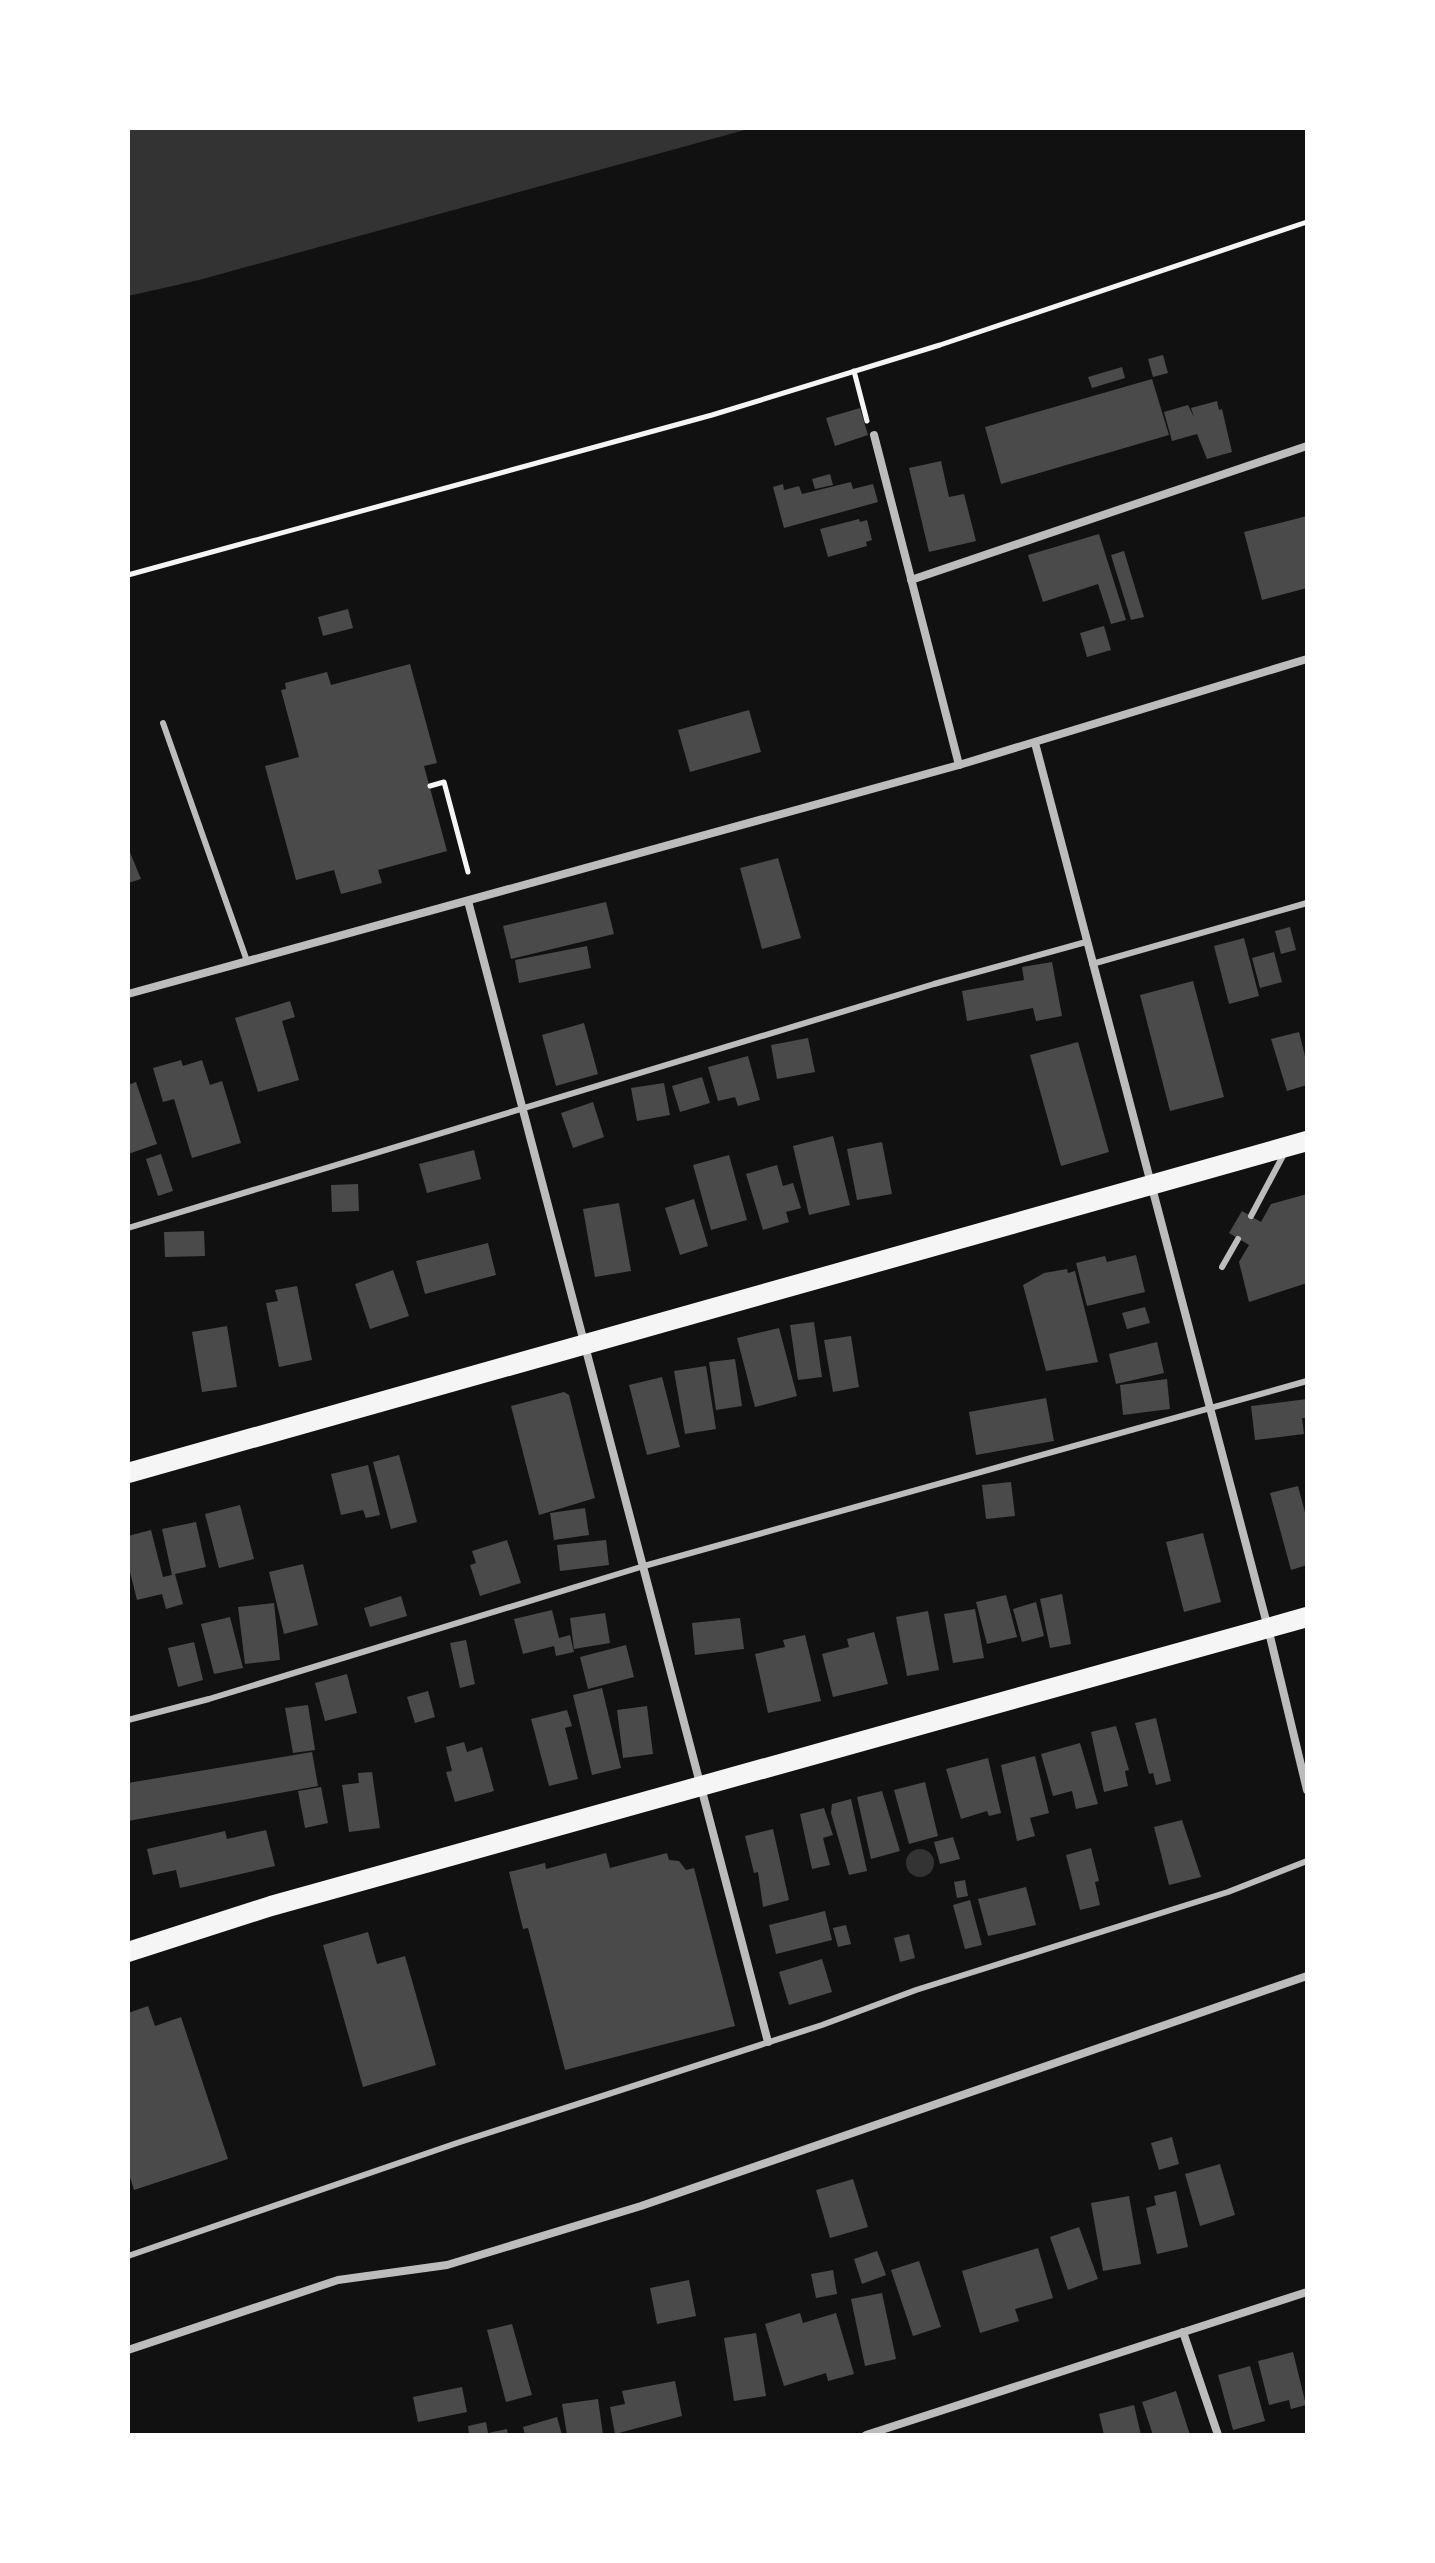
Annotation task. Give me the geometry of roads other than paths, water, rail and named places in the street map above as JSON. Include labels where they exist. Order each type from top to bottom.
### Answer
[{"type":"main road","points":[[128,1473],[1297,1144]]},
{"type":"main road","points":[[128,1952],[271,1906],[1307,1617]]},
{"type":"street","points":[[872,435],[959,765]]},
{"type":"street","points":[[911,580],[1307,446]]},
{"type":"street","points":[[128,994],[959,765],[1307,659]]},
{"type":"street","points":[[1035,743],[1268,1628],[1307,1790]]},
{"type":"street","points":[[468,901],[768,2042]]},
{"type":"street","points":[[128,2350],[338,2280],[447,2265],[641,2206],[1307,1976]]},
{"type":"street","points":[[869,2435],[1307,2292]]},
{"type":"street","points":[[1183,2332],[1218,2435]]},
{"type":"lane","points":[[163,723],[247,961]]},
{"type":"lane","points":[[1092,964],[1307,903]]},
{"type":"lane","points":[[128,1228],[919,988],[1086,942]]},
{"type":"lane","points":[[1251,1216],[1297,1144]]},
{"type":"lane","points":[[1222,1267],[1238,1239]]},
{"type":"lane","points":[[128,1720],[644,1566],[1307,1381]]},
{"type":"lane","points":[[128,2256],[972,1972],[1228,1892],[1307,1861]]}]
